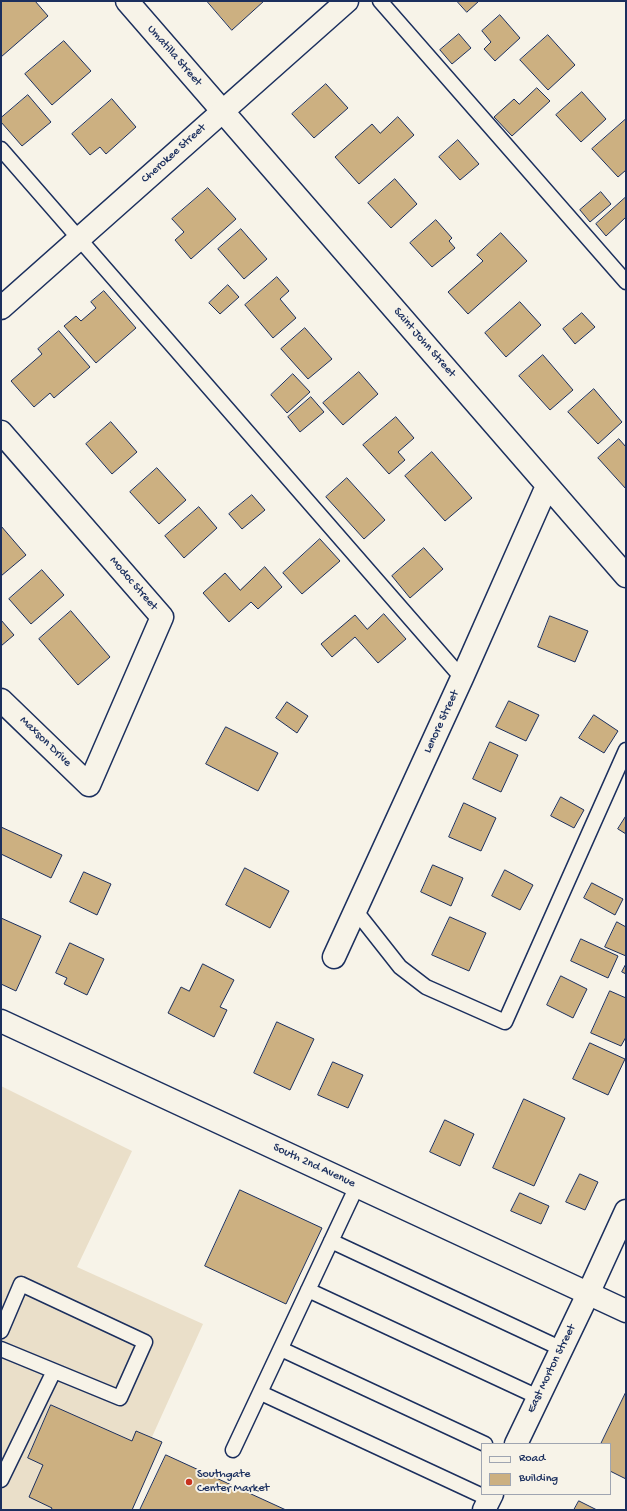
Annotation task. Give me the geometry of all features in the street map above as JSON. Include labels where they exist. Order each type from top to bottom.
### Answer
[{"type":"street","name":"Umatilla Street","points":[[127,1],[222,111]]},
{"type":"street","name":"Cherokee Street","points":[[1,308],[347,1]]},
{"type":"street","name":"Saint John Street","points":[[222,111],[626,576]]},
{"type":"street","name":"Modoc Street","points":[[1,432],[162,617],[89,785]]},
{"type":"street","name":"Lenore Street","points":[[334,958],[462,678],[547,486]]},
{"type":"street","name":"Maxson Drive","points":[[1,700],[89,785]]},
{"type":"street","name":"South 2nd Avenue","points":[[1,1021],[626,1311]]},
{"type":"street","name":"East Morton Street","points":[[516,1443],[626,1211]]},
{"type":"lane","points":[[380,1],[626,282]]},
{"type":"lane","points":[[1,149],[462,678]]},
{"type":"lane","points":[[355,910],[387,952],[400,966],[426,987],[505,1022],[626,750]]},
{"type":"lane","points":[[233,1450],[357,1186]]},
{"type":"lane","points":[[331,1241],[562,1349]]},
{"type":"lane","points":[[1,1331],[21,1284],[144,1342],[120,1398],[1,1349]]},
{"type":"lane","points":[[308,1290],[538,1397]]},
{"type":"lane","points":[[281,1349],[483,1443]]},
{"type":"lane","points":[[1,1480],[54,1371]]},
{"type":"lane","points":[[260,1392],[488,1501]]},
{"type":"shaded area","points":[[1,1086],[132,1151],[77,1267],[203,1324],[119,1510],[1,1510]]},
{"type":"building","points":[[1,1],[35,1],[48,16],[1,57]]},
{"type":"building","points":[[207,1],[264,1],[232,30]]},
{"type":"building","points":[[457,1],[479,1],[467,12]]},
{"type":"building","points":[[500,15],[520,38],[495,61],[484,49],[491,42],[482,31]]},
{"type":"building","points":[[459,34],[471,48],[452,64],[440,50]]},
{"type":"building","points":[[548,35],[575,65],[548,90],[520,60]]},
{"type":"building","points":[[64,41],[91,71],[52,105],[25,74]]},
{"type":"building","points":[[326,84],[348,108],[314,138],[292,114]]},
{"type":"building","points":[[537,88],[550,101],[512,136],[494,117],[514,99],[519,104]]},
{"type":"building","points":[[582,92],[606,119],[581,142],[556,115]]},
{"type":"building","points":[[28,95],[51,122],[22,146],[1,122],[1,118]]},
{"type":"building","points":[[112,99],[136,127],[106,154],[100,147],[90,155],[72,134]]},
{"type":"building","points":[[398,117],[414,135],[359,184],[335,157],[372,124],[380,133]]},
{"type":"building","points":[[626,119],[626,170],[618,177],[592,149]]},
{"type":"building","points":[[458,140],[479,164],[460,180],[439,157]]},
{"type":"building","points":[[395,179],[417,204],[391,228],[368,203]]},
{"type":"building","points":[[208,188],[236,219],[191,259],[175,240],[184,232],[172,219]]},
{"type":"building","points":[[601,192],[611,204],[590,222],[580,210]]},
{"type":"building","points":[[626,197],[626,217],[606,236],[596,224]]},
{"type":"building","points":[[436,220],[452,238],[449,241],[455,248],[432,267],[410,243]]},
{"type":"building","points":[[241,229],[267,259],[244,279],[218,249]]},
{"type":"building","points":[[501,233],[527,261],[468,314],[448,292],[483,261],[477,255]]},
{"type":"building","points":[[277,277],[289,291],[280,299],[296,318],[273,338],[245,305]]},
{"type":"building","points":[[228,285],[239,297],[220,314],[209,303]]},
{"type":"building","points":[[104,291],[136,328],[96,363],[64,326],[76,316],[81,321],[96,308],[91,302]]},
{"type":"building","points":[[520,302],[541,325],[506,357],[485,333]]},
{"type":"building","points":[[582,313],[595,327],[575,344],[563,329]]},
{"type":"building","points":[[305,328],[332,359],[308,379],[281,349]]},
{"type":"building","points":[[59,331],[90,367],[54,398],[50,393],[34,407],[11,381],[42,354],[38,349]]},
{"type":"building","points":[[543,355],[573,390],[550,410],[519,376]]},
{"type":"building","points":[[359,372],[378,394],[343,425],[323,403]]},
{"type":"building","points":[[293,374],[310,392],[287,413],[271,395]]},
{"type":"building","points":[[594,389],[622,422],[598,444],[568,412]]},
{"type":"building","points":[[311,397],[324,412],[300,432],[288,417]]},
{"type":"building","points":[[396,417],[414,438],[398,452],[405,460],[389,474],[363,445]]},
{"type":"building","points":[[111,422],[137,452],[112,474],[86,444]]},
{"type":"building","points":[[619,439],[626,447],[626,489],[598,458]]},
{"type":"building","points":[[432,452],[472,498],[445,521],[405,476]]},
{"type":"building","points":[[157,468],[186,500],[159,524],[130,492]]},
{"type":"building","points":[[347,478],[385,520],[364,539],[326,497]]},
{"type":"building","points":[[252,495],[265,510],[242,529],[229,514]]},
{"type":"building","points":[[199,507],[217,528],[184,558],[165,536]]},
{"type":"building","points":[[1,526],[26,555],[1,576]]},
{"type":"building","points":[[320,539],[340,561],[302,594],[283,573]]},
{"type":"building","points":[[424,548],[443,569],[410,598],[392,576]]},
{"type":"building","points":[[265,567],[282,587],[258,609],[251,602],[229,622],[203,593],[225,573],[240,590]]},
{"type":"building","points":[[42,570],[64,595],[31,624],[9,599]]},
{"type":"building","points":[[71,611],[110,657],[78,685],[39,639]]},
{"type":"building","points":[[384,614],[406,639],[378,663],[355,637],[332,657],[321,644],[355,615],[367,629]]},
{"type":"building","points":[[550,616],[588,631],[575,662],[538,647]]},
{"type":"building","points":[[1,620],[14,635],[1,646]]},
{"type":"building","points":[[509,701],[539,715],[526,741],[496,727]]},
{"type":"building","points":[[287,702],[308,716],[297,733],[276,718]]},
{"type":"building","points":[[594,715],[618,731],[604,753],[579,738]]},
{"type":"building","points":[[226,727],[278,753],[258,791],[206,764]]},
{"type":"building","points":[[490,742],[518,755],[501,792],[473,779]]},
{"type":"building","points":[[561,797],[584,810],[574,828],[551,816]]},
{"type":"building","points":[[464,803],[496,818],[481,851],[449,837]]},
{"type":"building","points":[[626,816],[626,834],[618,829]]},
{"type":"building","points":[[1,827],[62,855],[51,878],[1,854]]},
{"type":"building","points":[[433,865],[463,878],[451,906],[421,892]]},
{"type":"building","points":[[245,868],[289,891],[270,928],[226,905]]},
{"type":"building","points":[[505,870],[533,885],[520,910],[492,896]]},
{"type":"building","points":[[84,872],[111,884],[97,915],[70,902]]},
{"type":"building","points":[[592,883],[623,899],[615,915],[584,898]]},
{"type":"building","points":[[450,917],[486,933],[469,971],[432,955]]},
{"type":"building","points":[[1,918],[41,936],[16,991],[1,984]]},
{"type":"building","points":[[617,922],[626,927],[626,956],[605,947]]},
{"type":"building","points":[[581,939],[618,956],[608,978],[571,961]]},
{"type":"building","points":[[70,943],[104,959],[87,995],[64,984],[67,978],[56,973]]},
{"type":"building","points":[[203,964],[234,980],[220,1007],[227,1010],[214,1037],[168,1013],[181,987],[189,991]]},
{"type":"building","points":[[626,964],[626,974],[622,972]]},
{"type":"building","points":[[561,976],[587,989],[573,1018],[547,1005]]},
{"type":"building","points":[[610,991],[626,998],[626,1037],[621,1046],[591,1033]]},
{"type":"building","points":[[277,1022],[314,1039],[290,1090],[254,1073]]},
{"type":"building","points":[[590,1043],[625,1059],[608,1095],[573,1079]]},
{"type":"building","points":[[333,1062],[363,1075],[348,1108],[318,1095]]},
{"type":"building","points":[[524,1099],[565,1118],[534,1186],[493,1168]]},
{"type":"building","points":[[445,1120],[474,1134],[460,1166],[430,1152]]},
{"type":"building","points":[[580,1174],[598,1182],[585,1210],[566,1202]]},
{"type":"building","points":[[240,1190],[322,1228],[286,1304],[205,1266]]},
{"type":"building","points":[[520,1193],[549,1206],[541,1224],[511,1211]]},
{"type":"building","points":[[626,1392],[626,1479],[611,1472],[611,1443],[601,1443]]},
{"type":"building","points":[[51,1405],[132,1441],[136,1431],[162,1442],[132,1510],[51,1510],[52,1508],[29,1497],[43,1465],[28,1458]]},
{"type":"building","name":"Southgate Center Market","points":[[166,1455],[286,1510],[140,1510]]},
{"type":"building","points":[[579,1501],[597,1510],[574,1510]]},
{"type":"place","name":"Southgate Center Market","points":[[189,1482]]}]
